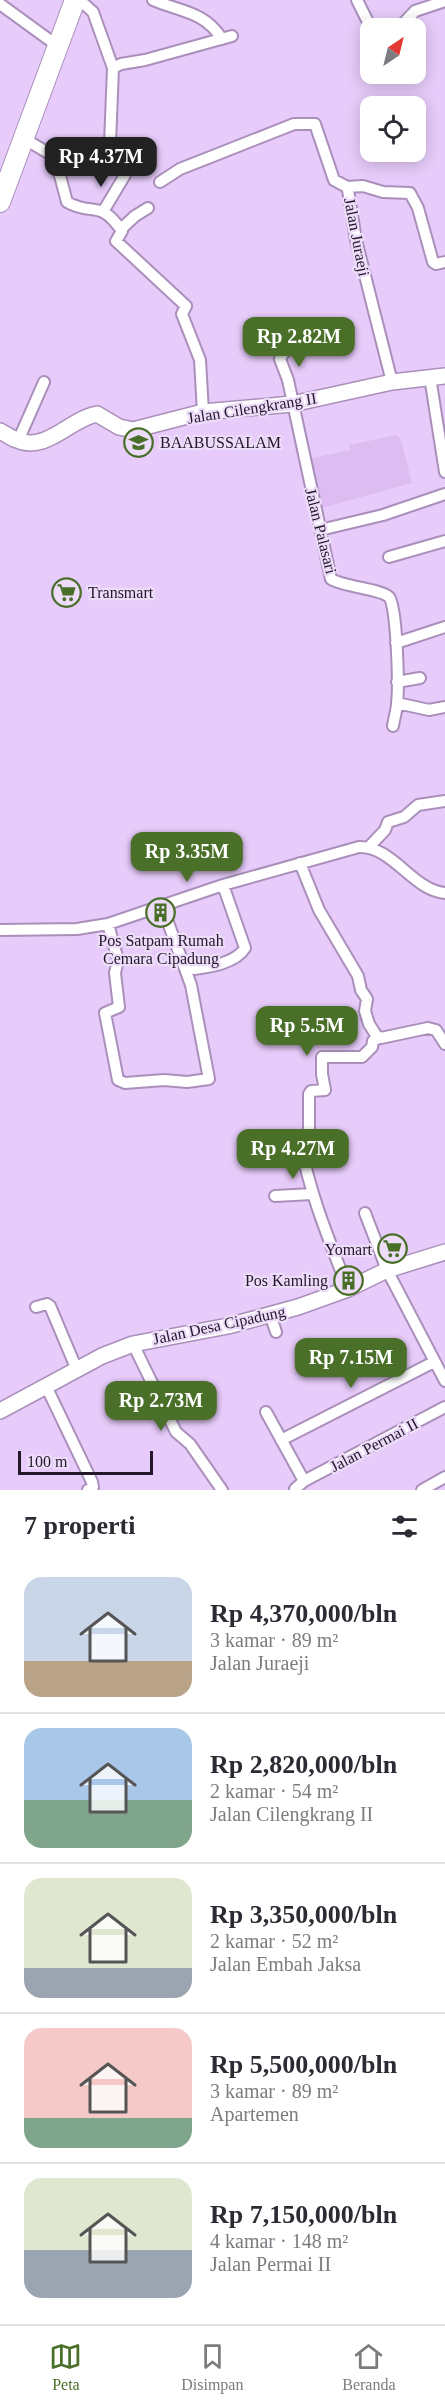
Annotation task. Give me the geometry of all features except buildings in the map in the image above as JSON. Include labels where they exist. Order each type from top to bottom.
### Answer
[{"type":"highway","points":[[0,202],[75,0]]},
{"type":"street","points":[[75,0],[84,3],[93,12],[113,68],[110,144],[113,155],[125,175],[104,210]]},
{"type":"street","points":[[113,68],[227,37],[200,16],[153,0]]},
{"type":"street","points":[[357,0],[366,18]]},
{"type":"street","points":[[408,18],[415,11],[445,1]]},
{"type":"street","points":[[0,4],[59,47]]},
{"type":"street","name":"Jalan Juraeji","points":[[160,182],[189,165],[297,123],[315,124],[334,180],[347,187],[356,240],[392,382]]},
{"type":"street","points":[[23,138],[55,157],[68,202],[80,207],[104,210],[122,230]]},
{"type":"street","points":[[347,187],[363,186],[410,193],[418,208],[433,261],[436,264],[445,262]]},
{"type":"street","points":[[148,208],[135,216],[122,230],[116,241],[185,304],[186,308],[182,314],[200,360],[203,412]]},
{"type":"street","name":"Jalan Palasari","points":[[285,338],[286,348],[280,359],[288,380],[332,580],[385,594],[390,598],[396,643],[397,682],[397,703],[393,726]]},
{"type":"street","points":[[438,376],[445,472]]},
{"type":"street","name":"Jalan Cilengkrang II","points":[[18,441],[37,442],[46,439],[87,416],[96,414],[119,427],[133,430],[203,412],[292,404],[392,382],[438,376]]},
{"type":"street","points":[[0,431],[18,441],[44,382]]},
{"type":"street","points":[[320,530],[383,515],[445,494]]},
{"type":"street","points":[[389,557],[445,541]]},
{"type":"street","points":[[396,643],[445,627]]},
{"type":"street","points":[[397,682],[420,678]]},
{"type":"street","points":[[397,703],[429,710],[445,707]]},
{"type":"street","points":[[369,848],[385,830],[388,822],[404,817],[418,805],[445,801]]},
{"type":"street","points":[[0,930],[77,929],[108,924],[223,885],[358,847],[369,848],[385,856],[438,892],[445,893]]},
{"type":"street","points":[[300,863],[319,910],[358,976],[361,990],[368,1003],[365,1015],[372,1030],[379,1038]]},
{"type":"street","points":[[183,962],[194,969],[211,966],[239,955],[245,948],[223,885]]},
{"type":"street","points":[[108,924],[118,960],[115,974],[119,1007],[105,1013],[116,1077],[124,1083],[164,1080],[177,1083],[209,1079],[191,985],[162,906]]},
{"type":"street","points":[[302,1146],[309,1141],[309,1094],[311,1091],[325,1090],[322,1057],[362,1057],[372,1047],[373,1041],[379,1038],[428,1028],[436,1030],[445,1044]]},
{"type":"street","points":[[273,1138],[295,1141],[302,1146]]},
{"type":"street","points":[[302,1146],[303,1164],[312,1194],[348,1289]]},
{"type":"street","points":[[275,1196],[312,1194]]},
{"type":"street","points":[[365,1213],[387,1270],[445,1381]]},
{"type":"street","name":"Jalan Desa Cipadung","points":[[0,1411],[77,1370],[134,1347],[228,1326],[298,1307],[348,1289],[387,1270],[445,1252]]},
{"type":"street","points":[[36,1307],[47,1304],[50,1306],[77,1370]]},
{"type":"street","points":[[270,1314],[276,1332]]},
{"type":"street","points":[[134,1347],[176,1432],[190,1444],[222,1490]]},
{"type":"street","points":[[281,1440],[434,1362]]},
{"type":"street","points":[[46,1386],[90,1486]]},
{"type":"street","name":"Jalan Permai II","points":[[295,1490],[304,1481],[445,1407]]},
{"type":"street","points":[[266,1412],[304,1481]]},
{"type":"street","points":[[422,1490],[445,1477]]},
{"type":"shaded area","points":[[397,435],[401,440],[412,483],[318,509],[308,459],[350,450],[349,445]]},
{"type":"place","name":"BAABUSSALAM","points":[[139,442]]},
{"type":"place","name":"Transmart","points":[[67,592]]},
{"type":"place","name":"Pos Satpam Rumah Cemara Cipadung","points":[[161,912]]},
{"type":"place","name":"Yomart","points":[[393,1249]]},
{"type":"place","name":"Pos Kamling","points":[[349,1280]]}]
